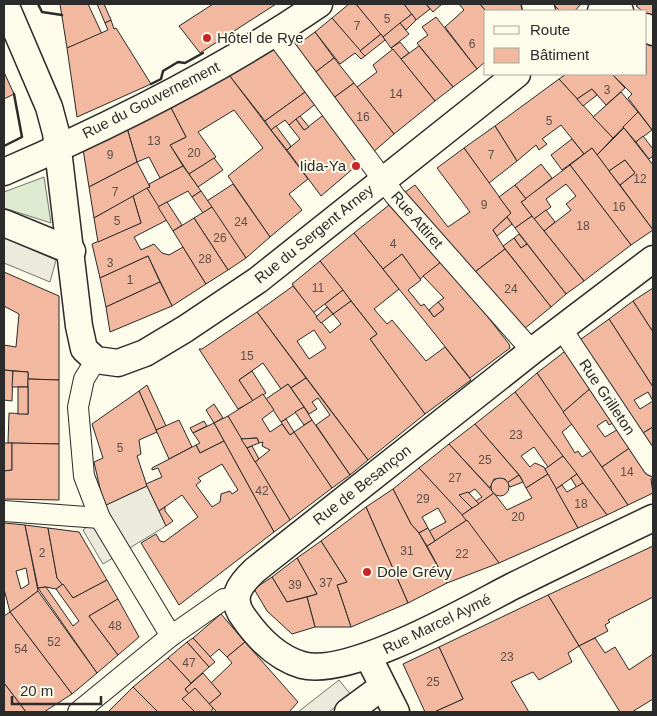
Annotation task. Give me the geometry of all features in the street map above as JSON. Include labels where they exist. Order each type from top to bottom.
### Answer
[{"type":"street","points":[[5,4],[49,107],[58,148],[72,251],[79,326],[84,349],[96,360],[84,379],[78,407],[84,476],[100,518],[171,636]]},
{"type":"street","name":"Rue du Gouvernement","points":[[4,172],[58,148],[172,92],[276,34],[319,4]]},
{"type":"street","points":[[602,10],[610,5],[618,10]]},
{"type":"street","name":"Rue Attiret","points":[[276,34],[395,196],[532,351]]},
{"type":"street","name":"Rue du Sergent Arney","points":[[96,360],[118,363],[145,352],[185,329],[258,280],[383,178],[517,75]]},
{"type":"street","points":[[4,223],[72,251]]},
{"type":"street","name":"Rue de Besançon","points":[[235,598],[241,584],[255,570],[561,328],[653,259]]},
{"type":"street","name":"Rue Grilleton","points":[[561,328],[653,466]]},
{"type":"street","points":[[4,511],[100,518]]},
{"type":"street","name":"Rue Marcel Aymé","points":[[235,598],[240,613],[272,650],[301,665],[330,664],[368,656],[404,641],[653,518]]},
{"type":"street","points":[[78,712],[171,636],[224,599],[235,598]]},
{"type":"street","points":[[368,656],[396,712]]},
{"type":"street","points":[[348,712],[382,687]]},
{"type":"green space","points":[[44,177],[51,223],[4,208],[4,192]]},
{"type":"shaded area","points":[[4,238],[56,260],[50,282],[4,263]]},
{"type":"shaded area","points":[[147,486],[166,526],[103,564],[83,530],[100,518],[104,506]]},
{"type":"shaded area","points":[[339,680],[351,695],[329,712],[298,712]]},
{"type":"building","points":[[60,4],[88,4],[102,34],[67,48]]},
{"type":"building","points":[[97,4],[104,4],[111,20],[105,23]]},
{"type":"building","name":"Hôtel de Rye","points":[[213,4],[276,4],[200,53],[179,26]]},
{"type":"building","points":[[349,4],[356,4],[381,34],[360,51],[332,18]]},
{"type":"building","points":[[356,4],[404,4],[412,14],[383,37]]},
{"type":"building","points":[[404,4],[426,4],[430,9],[416,20]]},
{"type":"building","points":[[426,4],[442,4],[433,12]]},
{"type":"building","points":[[459,4],[480,4],[485,10],[484,63],[477,69],[445,27],[464,10]]},
{"type":"building","points":[[480,4],[523,4],[530,10],[485,10]]},
{"type":"building","points":[[553,4],[581,4],[576,10],[559,10]]},
{"type":"building","points":[[639,4],[653,4],[653,19],[647,14],[647,10],[641,10],[636,6]]},
{"type":"building","points":[[412,14],[416,20],[406,30],[400,23]]},
{"type":"building","points":[[436,17],[477,69],[453,87],[417,43],[428,35],[422,27]]},
{"type":"building","points":[[332,18],[365,56],[361,59],[355,53],[340,64],[315,32]]},
{"type":"building","points":[[111,20],[114,29],[116,28],[151,84],[77,117],[67,48],[108,30],[105,23]]},
{"type":"building","points":[[400,23],[409,34],[391,48],[383,37]]},
{"type":"building","points":[[315,32],[334,58],[313,74],[293,48]]},
{"type":"building","points":[[381,34],[385,40],[365,56],[360,51]]},
{"type":"building","points":[[647,38],[653,41],[653,131],[628,98],[632,94],[613,75],[647,75]]},
{"type":"building","points":[[400,42],[409,53],[401,59],[391,48]]},
{"type":"building","points":[[419,46],[453,87],[435,101],[401,59]]},
{"type":"building","points":[[275,48],[308,90],[265,121],[229,75]]},
{"type":"building","points":[[393,49],[435,101],[394,134],[357,87],[377,72],[373,65]]},
{"type":"building","points":[[334,58],[354,83],[332,99],[313,74]]},
{"type":"building","points":[[4,72],[14,94],[4,99]]},
{"type":"building","points":[[229,75],[308,179],[289,194],[302,210],[270,237],[228,176],[263,148],[234,110],[198,132],[216,157],[189,174],[170,145],[186,137],[170,106]]},
{"type":"building","points":[[565,75],[613,75],[625,88],[606,105],[592,89],[577,99],[559,79]]},
{"type":"building","points":[[559,79],[613,138],[597,155],[592,148],[584,154],[561,125],[542,139],[547,144],[539,150],[536,145],[517,161],[495,126]]},
{"type":"building","points":[[354,83],[394,134],[372,153],[332,99]]},
{"type":"building","points":[[592,89],[597,95],[583,106],[577,99]]},
{"type":"building","points":[[308,90],[318,102],[289,125],[285,120],[271,130],[265,121]]},
{"type":"building","points":[[621,92],[638,112],[613,138],[593,117]]},
{"type":"building","points":[[170,106],[186,137],[170,145],[183,166],[160,178],[149,157],[137,162],[127,128]]},
{"type":"building","points":[[638,112],[652,130],[636,142],[623,127]]},
{"type":"building","points":[[326,113],[362,161],[321,196],[287,150],[300,139],[289,125],[296,119],[304,130]]},
{"type":"building","points":[[300,116],[309,127],[304,130],[296,119]]},
{"type":"building","points":[[276,126],[291,146],[287,150],[271,130]]},
{"type":"building","points":[[495,126],[517,161],[489,183],[464,148]]},
{"type":"building","points":[[127,128],[137,162],[89,187],[83,149]]},
{"type":"building","points":[[624,128],[653,165],[653,230],[620,185],[635,173],[625,160],[609,171],[597,155]]},
{"type":"building","points":[[643,136],[653,149],[653,156],[649,159],[636,142]]},
{"type":"building","points":[[572,139],[584,154],[562,170],[551,155]]},
{"type":"building","points":[[464,148],[511,213],[493,230],[505,249],[471,275],[401,195],[415,185],[448,227],[470,212],[437,168]]},
{"type":"building","points":[[592,148],[653,230],[631,245],[570,165]]},
{"type":"building","points":[[214,158],[223,170],[198,187],[189,174]]},
{"type":"building","points":[[625,160],[635,173],[620,185],[609,171]]},
{"type":"building","points":[[137,162],[150,187],[94,218],[89,187]]},
{"type":"building","points":[[541,164],[552,178],[526,199],[515,185]]},
{"type":"building","points":[[570,165],[631,245],[584,281],[544,231],[571,210],[566,204],[576,196],[566,184],[546,199],[551,207],[534,219],[521,202]]},
{"type":"building","points":[[183,166],[201,191],[192,197],[188,191],[158,207],[147,188],[150,187],[149,184]]},
{"type":"building","points":[[233,184],[270,237],[246,258],[207,201]]},
{"type":"building","points":[[515,185],[526,199],[521,202],[532,216],[515,228],[507,217],[511,213],[499,197]]},
{"type":"building","points":[[147,188],[167,220],[134,237],[141,250],[154,244],[162,253],[169,255],[183,247],[206,284],[172,306],[148,256],[100,278],[92,244],[141,223],[133,196]]},
{"type":"building","points":[[201,191],[212,207],[203,213],[192,197]]},
{"type":"building","points":[[133,196],[141,223],[98,242],[94,218]]},
{"type":"building","points":[[167,202],[182,225],[173,231],[158,207]]},
{"type":"building","points":[[389,205],[441,262],[420,279],[402,254],[383,269],[354,233]]},
{"type":"building","points":[[212,207],[246,258],[228,270],[194,218]]},
{"type":"building","points":[[546,210],[555,222],[544,231],[534,219]]},
{"type":"building","points":[[532,216],[584,281],[566,294],[515,228]]},
{"type":"building","points":[[507,217],[512,224],[497,236],[493,230]]},
{"type":"building","points":[[194,218],[228,270],[206,284],[173,231]]},
{"type":"building","points":[[354,233],[399,289],[374,309],[387,324],[392,320],[426,361],[445,347],[471,380],[425,414],[370,339],[377,334],[320,261]]},
{"type":"building","points":[[519,234],[527,244],[521,248],[514,238]]},
{"type":"building","points":[[514,238],[521,248],[527,244],[566,294],[551,307],[503,246]]},
{"type":"building","points":[[505,249],[551,307],[524,329],[471,275]]},
{"type":"building","points":[[402,254],[421,280],[408,290],[421,306],[424,304],[434,317],[444,309],[438,302],[444,298],[423,276],[441,262],[473,298],[509,344],[510,348],[470,378],[383,269]]},
{"type":"building","points":[[148,256],[160,282],[106,307],[100,278]]},
{"type":"building","points":[[320,261],[343,290],[313,313],[292,284]]},
{"type":"building","points":[[4,272],[59,296],[59,380],[28,379],[28,372],[4,370],[4,345],[16,347],[19,314],[4,306]]},
{"type":"building","points":[[160,282],[172,306],[110,332],[106,307]]},
{"type":"building","points":[[293,286],[330,333],[341,324],[333,314],[351,301],[377,334],[370,339],[425,414],[368,460],[257,312]],"holes":[[[314,330],[326,348],[309,359],[297,341]]]},
{"type":"building","points":[[653,288],[653,332],[633,301]]},
{"type":"building","points":[[343,290],[351,301],[333,314],[325,304]]},
{"type":"building","points":[[633,301],[653,332],[653,387],[609,319]]},
{"type":"building","points":[[438,302],[444,309],[434,317],[429,310]]},
{"type":"building","points":[[327,307],[333,314],[321,323],[316,317]]},
{"type":"building","points":[[257,312],[306,378],[291,388],[288,384],[281,389],[263,363],[239,380],[253,401],[238,409],[199,349],[202,349]]},
{"type":"building","points":[[609,319],[653,387],[653,401],[653,427],[638,436],[577,342]],"holes":[[[648,392],[653,401],[640,409],[634,400]]]},
{"type":"building","points":[[568,349],[592,387],[563,412],[537,373]]},
{"type":"building","points":[[4,370],[13,371],[12,401],[4,400]]},
{"type":"building","points":[[13,371],[28,372],[28,387],[12,387]]},
{"type":"building","points":[[252,371],[266,393],[253,401],[239,380]]},
{"type":"building","points":[[537,373],[572,424],[562,432],[575,453],[578,451],[582,457],[591,451],[628,505],[607,515],[515,392]]},
{"type":"building","points":[[306,378],[368,460],[350,475],[316,425],[330,415],[318,398],[312,402],[317,409],[309,414],[291,388]]},
{"type":"building","points":[[28,379],[59,380],[59,444],[8,443],[9,413],[28,414]]},
{"type":"building","points":[[288,384],[304,407],[281,422],[266,399]]},
{"type":"building","points":[[147,385],[166,426],[156,430],[139,391]]},
{"type":"building","points":[[18,387],[28,387],[28,414],[18,414]]},
{"type":"building","points":[[592,387],[613,423],[609,425],[606,420],[597,426],[605,437],[620,428],[631,447],[602,467],[563,412]]},
{"type":"building","points":[[139,391],[157,432],[139,440],[141,454],[137,456],[147,486],[104,506],[94,462],[103,458],[92,424]]},
{"type":"building","points":[[515,392],[563,456],[548,467],[534,447],[521,456],[530,467],[535,463],[544,467],[548,474],[526,488],[520,476],[475,424]]},
{"type":"building","points":[[263,394],[274,410],[262,419],[270,432],[282,424],[290,435],[294,432],[332,488],[290,520],[255,462],[270,450],[262,446],[263,442],[259,443],[257,438],[241,439],[228,416]]},
{"type":"building","points":[[214,404],[223,418],[214,423],[206,410]]},
{"type":"building","points":[[304,407],[312,420],[304,425],[295,412]]},
{"type":"building","points":[[228,416],[290,520],[274,532],[214,423]]},
{"type":"building","points":[[286,419],[294,432],[290,435],[281,422]]},
{"type":"building","points":[[179,420],[192,447],[169,459],[156,430]]},
{"type":"building","points":[[312,420],[350,475],[332,488],[294,432]]},
{"type":"building","points":[[204,421],[207,426],[193,433],[190,428]]},
{"type":"building","points":[[214,423],[224,441],[200,453],[196,445],[200,443],[193,433]]},
{"type":"building","points":[[475,424],[519,475],[507,483],[505,479],[494,479],[490,488],[449,444]]},
{"type":"building","points":[[653,427],[653,459],[638,436]]},
{"type":"building","points":[[257,438],[259,443],[247,448],[241,439]]},
{"type":"building","points":[[224,441],[274,532],[179,605],[141,543],[156,534],[160,541],[164,542],[198,517],[182,495],[159,511],[146,484],[162,477],[158,468],[152,470],[152,468],[196,445],[200,453]],"holes":[[[222,464],[238,490],[232,494],[230,491],[221,494],[220,502],[212,507],[196,485],[201,481],[198,478]]]},
{"type":"building","points":[[4,443],[12,443],[12,470],[4,471]]},
{"type":"building","points":[[12,443],[59,444],[59,500],[4,499],[4,471],[12,470]]},
{"type":"building","points":[[449,444],[494,493],[479,504],[476,501],[482,497],[475,489],[469,493],[459,495],[472,508],[462,515],[419,468]]},
{"type":"building","points":[[252,446],[259,459],[255,462],[247,448]]},
{"type":"building","points":[[631,447],[653,478],[651,479],[653,493],[628,505],[602,467]]},
{"type":"building","points":[[563,456],[577,474],[556,489],[545,469]]},
{"type":"building","points":[[419,468],[467,520],[435,541],[429,531],[446,522],[438,508],[422,517],[428,528],[419,533],[411,524],[393,489]]},
{"type":"building","points":[[548,474],[578,528],[499,563],[462,515],[494,493],[507,510],[532,498],[526,488]]},
{"type":"building","points":[[577,474],[583,483],[577,488],[571,478]]},
{"type":"building","points":[[519,475],[523,482],[510,487],[507,483]]},
{"type":"building","points":[[500,478],[506,481],[509,487],[506,493],[500,496],[494,493],[491,487],[494,481]]},
{"type":"building","points":[[583,483],[607,515],[578,528],[556,489],[562,485],[567,492]]},
{"type":"building","points":[[393,489],[411,524],[419,533],[447,583],[408,603],[366,507]]},
{"type":"building","points":[[468,492],[479,504],[472,508],[459,495]]},
{"type":"building","points":[[165,507],[165,511],[173,521],[166,526],[159,511]]},
{"type":"building","name":"Dole Grévy","points":[[366,507],[408,603],[351,627],[337,585],[347,582],[321,541]]},
{"type":"building","points":[[467,520],[499,563],[447,583],[427,546]]},
{"type":"building","points":[[4,523],[25,525],[38,591],[10,612],[4,589]],"holes":[[[26,568],[29,584],[21,589],[16,571]]]},
{"type":"building","points":[[25,525],[48,528],[57,578],[63,584],[56,589],[38,588]]},
{"type":"building","points":[[48,528],[79,532],[107,580],[73,598],[57,578]]},
{"type":"building","points":[[428,528],[435,541],[427,546],[419,533]]},
{"type":"building","points":[[321,541],[347,582],[337,585],[351,627],[315,627],[307,597],[317,594],[297,558]]},
{"type":"building","points":[[653,546],[653,597],[608,620],[610,622],[605,625],[608,631],[579,646],[548,595]]},
{"type":"building","points":[[297,558],[317,594],[287,602],[272,577]]},
{"type":"building","points":[[272,577],[287,602],[307,597],[315,627],[292,634],[267,611],[254,589]]},
{"type":"building","points":[[107,580],[118,599],[89,616],[118,655],[97,673],[38,588],[46,587],[73,626],[79,621],[56,589],[63,584],[73,598]]},
{"type":"building","points":[[38,591],[97,673],[72,694],[10,612]]},
{"type":"building","points":[[548,595],[579,646],[568,653],[572,662],[539,680],[533,672],[511,682],[529,712],[434,712],[463,699],[439,647]]},
{"type":"building","points":[[118,599],[139,637],[118,655],[89,616]]},
{"type":"building","points":[[10,612],[72,694],[44,712],[26,712],[4,683],[4,616]]},
{"type":"building","points":[[221,614],[245,642],[227,657],[219,649],[210,657],[193,638]]},
{"type":"building","points":[[193,638],[215,662],[209,667],[187,642]]},
{"type":"building","points":[[595,638],[605,653],[615,647],[629,670],[653,654],[653,699],[632,712],[620,712],[579,646]]},
{"type":"building","points":[[187,642],[209,667],[191,683],[168,658]]},
{"type":"building","points":[[245,642],[298,702],[289,712],[217,712],[209,704],[221,694],[211,683],[232,663],[227,657]]},
{"type":"building","points":[[439,647],[463,699],[434,712],[425,712],[403,664]]},
{"type":"building","points":[[168,658],[191,683],[185,689],[189,694],[182,699],[195,712],[158,712],[133,687]]},
{"type":"building","points":[[203,673],[221,694],[209,704],[195,688],[189,694],[185,689]]},
{"type":"building","points":[[4,683],[26,712],[4,712]]},
{"type":"building","points":[[133,687],[158,712],[108,712]]},
{"type":"building","points":[[195,688],[213,708],[211,712],[195,712],[182,699]]},
{"type":"wall","points":[[38,4],[42,12],[62,15]]},
{"type":"wall","points":[[151,84],[161,79],[163,71],[178,62],[185,63],[203,53]]},
{"type":"wall","points":[[4,146],[22,137],[14,94]]},
{"type":"place","name":"Hôtel de Rye","points":[[207,38]]},
{"type":"place","name":"Iida-Ya","points":[[356,166]]},
{"type":"place","name":"Dole Grévy","points":[[367,572]]}]
